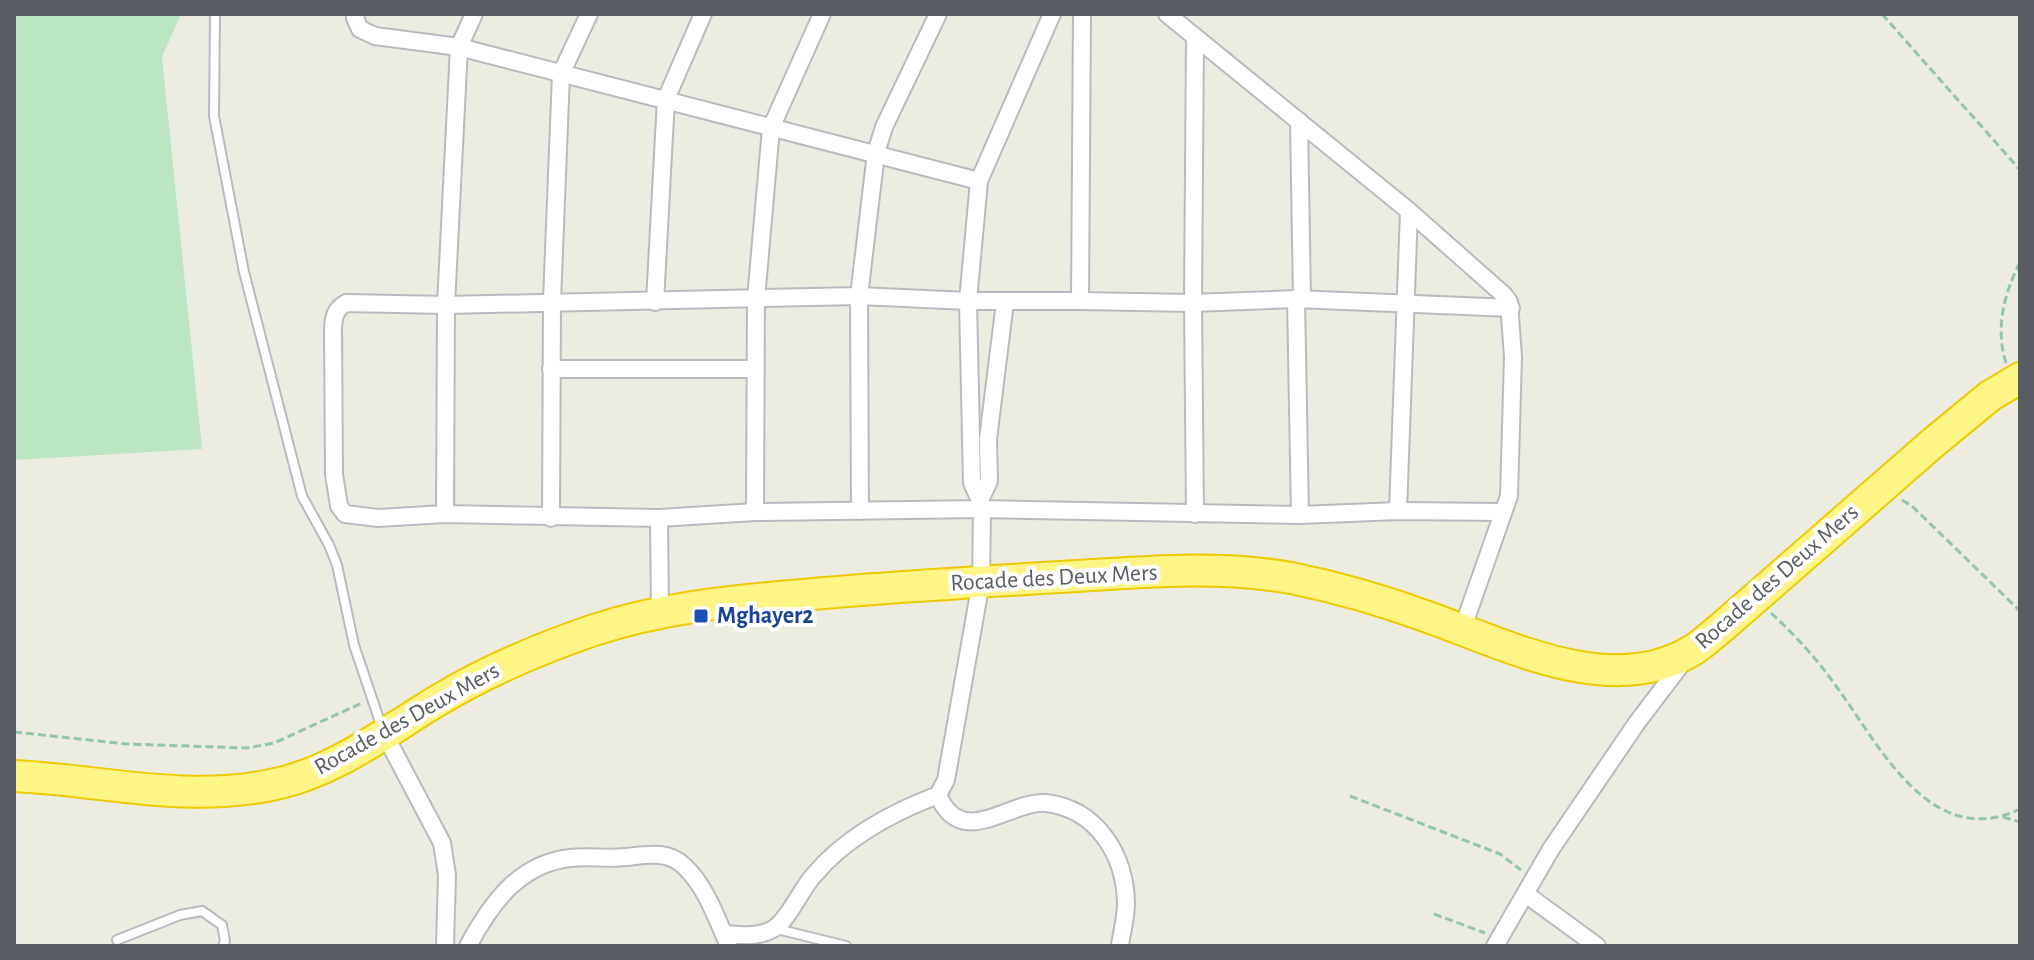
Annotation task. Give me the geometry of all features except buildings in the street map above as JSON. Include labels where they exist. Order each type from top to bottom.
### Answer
[{"type":"highway","name":"Rocade des Deux Mers","points":[[14,776],[150,791],[224,793],[275,784],[319,770],[496,669],[591,631],[660,612],[726,602],[981,582],[1218,569],[1296,579],[1425,616],[1546,660],[1598,670],[1661,664],[1692,651],[1757,599],[1882,487],[1990,396],[2017,379]]},
{"type":"street","points":[[356,14],[360,29],[375,36],[459,47],[979,181]]},
{"type":"street","points":[[445,514],[446,305],[459,47],[474,14]]},
{"type":"street","points":[[551,518],[552,301],[561,74],[589,14]]},
{"type":"street","points":[[655,302],[666,99],[703,14]]},
{"type":"street","points":[[755,512],[756,299],[771,128],[822,14]]},
{"type":"street","points":[[860,511],[859,296],[876,153],[884,127],[938,14]]},
{"type":"street","points":[[981,504],[972,483],[968,301],[979,181],[1052,14]]},
{"type":"street","points":[[1080,301],[1082,14]]},
{"type":"street","points":[[1167,14],[1409,211],[1504,295],[1511,308],[1513,394],[1509,496],[1462,630]]},
{"type":"street","points":[[1195,37],[1195,514]]},
{"type":"street","points":[[1299,121],[1300,515]]},
{"type":"street","points":[[1398,511],[1409,211]]},
{"type":"street","points":[[1502,512],[1195,514],[981,504],[659,518],[445,514],[378,518],[345,514],[339,506],[334,474],[333,327],[334,315],[346,303],[446,305],[859,296],[1005,302],[1299,300],[1511,308]]},
{"type":"street","points":[[468,946],[509,886],[527,871],[546,863],[572,858],[643,855],[673,857],[684,865],[698,883],[726,940],[758,935],[775,929],[814,874],[864,831],[903,808],[938,795],[946,780],[981,582],[981,504],[989,481],[988,439],[1005,302]]},
{"type":"street","points":[[551,369],[754,369]]},
{"type":"street","points":[[659,518],[660,612]]},
{"type":"street","points":[[1497,942],[1536,876],[1636,724],[1692,651]]},
{"type":"street","points":[[385,735],[442,843],[447,875],[445,946]]},
{"type":"street","points":[[938,795],[943,805],[965,820],[977,822],[1044,803],[1086,817],[1117,854],[1126,904],[1120,945]]},
{"type":"street","points":[[1527,895],[1597,946]]},
{"type":"lane","points":[[215,14],[214,116],[244,272],[302,496],[337,565],[354,645],[385,735]]},
{"type":"lane","points":[[117,940],[180,915],[202,911],[222,925],[223,946]]},
{"type":"lane","points":[[775,929],[846,946]]},
{"type":"path","points":[[1882,14],[2020,170]]},
{"type":"path","points":[[2017,379],[2004,360],[2001,317],[2009,285],[2020,262]]},
{"type":"path","points":[[1882,487],[1912,506],[2020,611]]},
{"type":"path","points":[[1757,599],[1809,651],[1891,767],[1924,799],[1954,814],[1983,819],[2003,817],[2020,809]]},
{"type":"path","points":[[14,732],[127,744],[247,748],[274,743],[372,697]]},
{"type":"path","points":[[1350,796],[1500,854],[1519,870],[1536,876]]},
{"type":"path","points":[[2003,817],[2020,822]]},
{"type":"path","points":[[1434,914],[1497,942]]},
{"type":"green space","points":[[14,14],[181,14],[162,57],[202,449],[14,460]]},
{"type":"place","name":"Mghayer2","points":[[701,616]]}]
